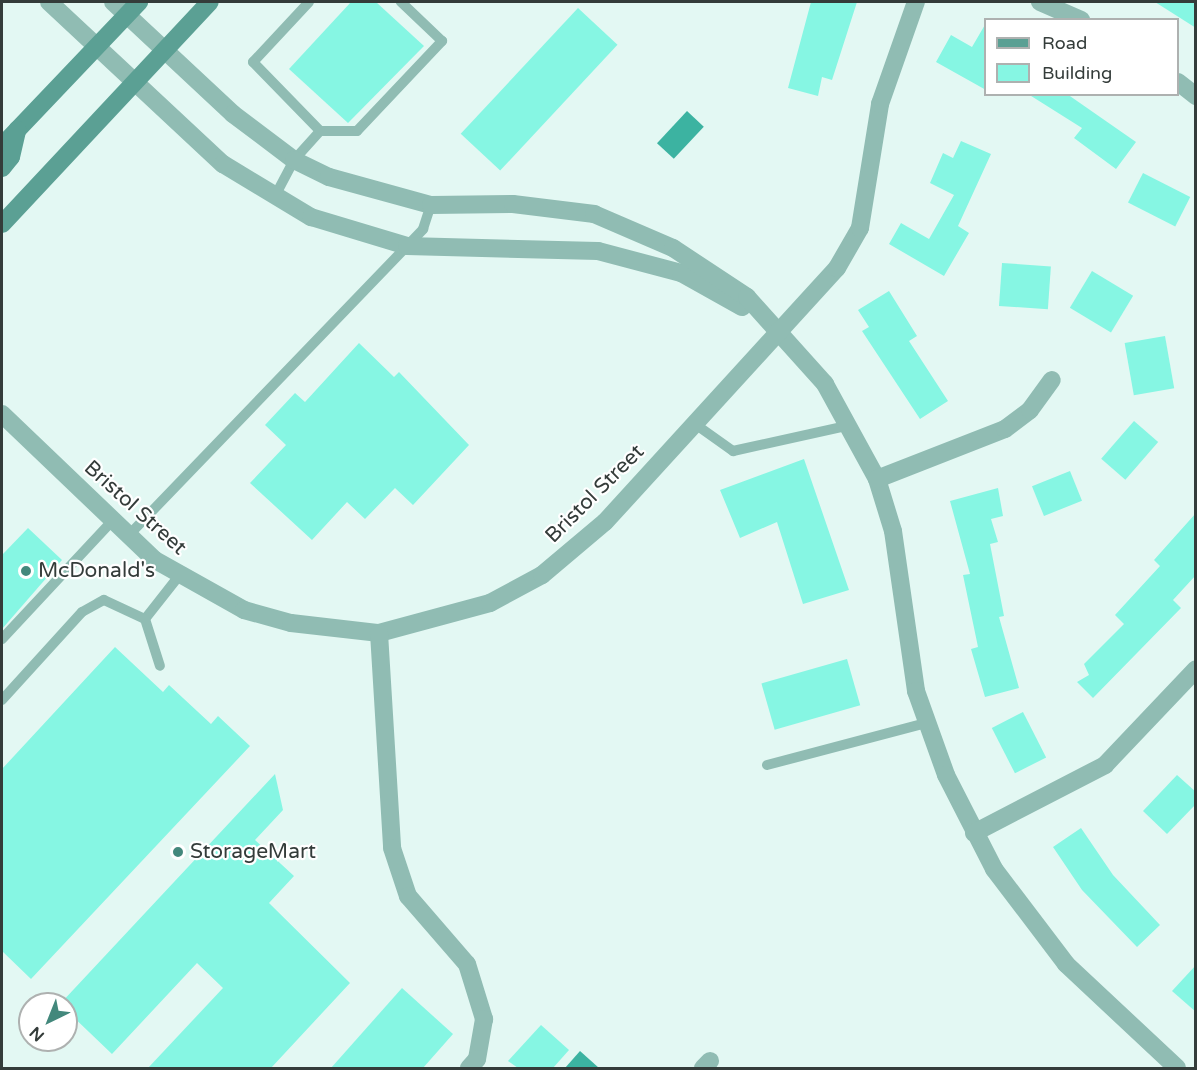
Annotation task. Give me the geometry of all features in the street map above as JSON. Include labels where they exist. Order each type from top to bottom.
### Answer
[{"type":"main road","points":[[2,224],[210,2]]},
{"type":"main road","points":[[2,146],[133,8]]},
{"type":"main road","points":[[2,168],[11,157],[17,130]]},
{"type":"street","points":[[49,2],[223,164],[274,199],[311,217],[407,246],[452,251],[553,247],[639,260],[700,283],[779,332]]},
{"type":"street","points":[[113,2],[133,8],[164,51],[294,160],[368,192],[431,205],[557,208],[632,227],[747,297],[825,384],[850,424],[877,479],[893,531],[916,691],[926,723],[974,833],[1016,902],[1066,964],[1177,1068]]},
{"type":"street","name":"Bristol Street","points":[[2,414],[128,536],[178,577],[244,610],[291,623],[379,633],[454,616],[542,575],[605,522],[837,268],[860,228],[880,104],[916,2]]},
{"type":"street","points":[[1040,2],[1076,18]]},
{"type":"street","points":[[1179,83],[1196,96]]},
{"type":"street","points":[[877,479],[1005,429],[1030,410],[1052,380]]},
{"type":"street","points":[[379,633],[392,848],[408,896],[467,964],[484,1019],[477,1059],[469,1068]]},
{"type":"street","points":[[974,833],[1105,765],[1196,669]]},
{"type":"lane","points":[[309,2],[253,62],[320,131],[357,131],[442,41],[401,2]]},
{"type":"lane","points":[[274,199],[294,160],[320,131]]},
{"type":"lane","points":[[128,536],[423,229],[431,205]]},
{"type":"lane","points":[[695,424],[733,451],[850,424]]},
{"type":"lane","points":[[2,639],[112,520]]},
{"type":"lane","points":[[145,619],[178,577]]},
{"type":"lane","points":[[2,700],[82,612],[104,600],[145,619],[160,666]]},
{"type":"lane","points":[[767,765],[926,723]]},
{"type":"shaded area","points":[[687,111],[704,127],[674,159],[657,143]]},
{"type":"shaded area","points":[[580,1051],[599,1068],[565,1068]]},
{"type":"building","points":[[351,2],[376,2],[424,46],[348,123],[289,69]]},
{"type":"building","points":[[811,2],[857,2],[832,80],[822,77],[818,96],[788,88]]},
{"type":"building","points":[[1155,2],[1196,2],[1196,28]]},
{"type":"building","points":[[578,8],[617,45],[500,171],[461,134]]},
{"type":"building","points":[[984,26],[984,89],[936,62],[951,35],[972,47]]},
{"type":"building","points":[[1031,96],[1070,96],[1136,142],[1116,169],[1074,138],[1082,128]]},
{"type":"building","points":[[961,141],[991,154],[958,226],[969,233],[944,276],[889,244],[901,223],[929,239],[954,195],[930,183],[943,153],[953,158]]},
{"type":"building","points":[[1143,173],[1190,197],[1175,226],[1128,202]]},
{"type":"building","points":[[1002,263],[1051,266],[1048,309],[999,306]]},
{"type":"building","points":[[1092,271],[1133,296],[1111,333],[1070,308]]},
{"type":"building","points":[[889,291],[917,336],[909,341],[948,401],[920,419],[862,331],[869,327],[858,310]]},
{"type":"building","points":[[1165,336],[1174,388],[1134,395],[1125,343]]},
{"type":"building","points":[[359,343],[394,377],[399,372],[469,445],[413,505],[395,488],[365,519],[347,502],[312,540],[250,483],[286,445],[265,425],[295,393],[305,402]]},
{"type":"building","points":[[1134,421],[1158,442],[1125,480],[1101,459]]},
{"type":"building","points":[[804,459],[849,590],[803,604],[777,522],[740,538],[720,490]]},
{"type":"building","points":[[1070,471],[1082,501],[1044,516],[1032,486]]},
{"type":"building","points":[[998,488],[1003,516],[991,519],[998,542],[990,544],[1004,616],[999,617],[1019,688],[985,697],[971,649],[978,647],[963,575],[970,574],[950,501]]},
{"type":"building","points":[[1196,513],[1196,575],[1173,600],[1181,608],[1093,698],[1077,682],[1089,675],[1084,664],[1124,624],[1115,615],[1160,566],[1154,560]]},
{"type":"building","name":"McDonald's","points":[[28,528],[62,560],[2,629],[2,555]]},
{"type":"building","points":[[115,647],[163,692],[169,685],[211,724],[218,716],[250,746],[31,979],[2,951],[2,769]]},
{"type":"building","points":[[847,659],[860,705],[775,730],[761,684]]},
{"type":"building","points":[[1023,712],[1046,757],[1015,773],[992,728]]},
{"type":"building","points":[[275,774],[283,810],[255,840],[294,876],[269,903],[350,983],[271,1068],[148,1068],[223,988],[197,963],[112,1054],[78,1021],[78,992],[71,992]]},
{"type":"building","points":[[1177,775],[1196,792],[1196,804],[1167,834],[1143,811]]},
{"type":"building","points":[[1081,828],[1113,875],[1160,925],[1137,947],[1082,890],[1053,847]]},
{"type":"building","points":[[1196,965],[1196,1012],[1172,991]]},
{"type":"building","points":[[402,988],[453,1034],[423,1068],[331,1068]]},
{"type":"building","points":[[541,1025],[569,1050],[553,1068],[518,1068],[508,1061]]},
{"type":"place","name":"McDonald's","points":[[26,571]]},
{"type":"place","name":"StorageMart","points":[[178,852]]}]
